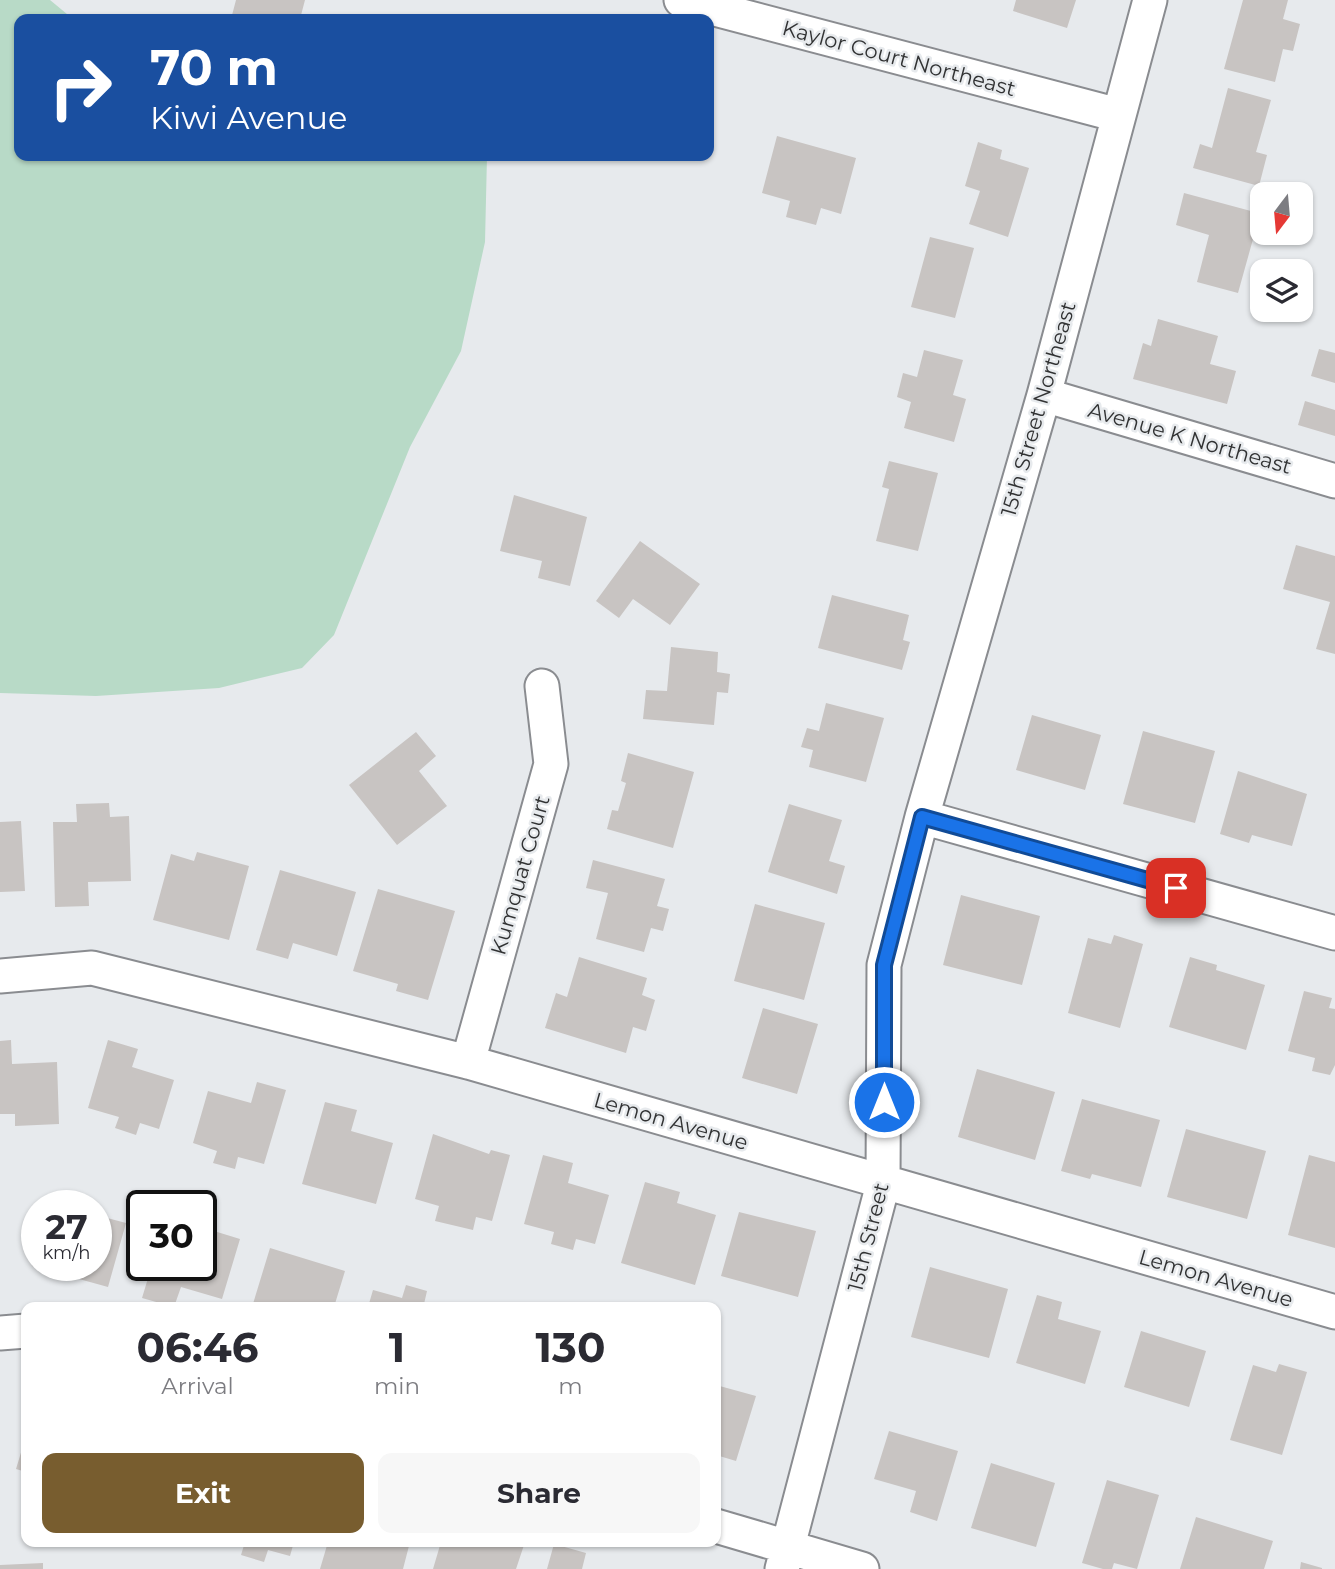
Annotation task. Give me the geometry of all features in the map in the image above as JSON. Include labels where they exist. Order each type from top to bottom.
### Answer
[{"type":"street","name":"Kaylor Court Northeast","points":[[681,0],[1118,115]]},
{"type":"street","name":"15th Street Northeast","points":[[922,817],[1044,395],[1150,0]]},
{"type":"street","name":"Avenue K Northeast","points":[[1044,395],[1335,481]]},
{"type":"street","name":"Kumquat Court","points":[[468,1062],[551,764],[542,687]]},
{"type":"street","points":[[922,817],[1333,925]]},
{"type":"street","name":"15th Street","points":[[785,1558],[883,1184],[884,965],[922,817]]},
{"type":"street","name":"Lemon Avenue","points":[[0,975],[92,968],[468,1062],[883,1184],[1335,1312]]},
{"type":"street","points":[[0,1333],[21,1331]]},
{"type":"street","points":[[721,1529],[785,1558],[862,1569]]},
{"type":"green space","points":[[0,0],[50,0],[67,14],[14,14],[14,161],[487,161],[485,242],[461,351],[410,447],[334,635],[302,668],[219,688],[96,696],[0,693]]},
{"type":"building","points":[[236,0],[305,0],[301,14],[232,14]]},
{"type":"building","points":[[1016,0],[1076,0],[1067,28],[1013,11]]},
{"type":"building","points":[[1243,0],[1288,0],[1283,19],[1300,24],[1293,51],[1283,49],[1275,82],[1224,69]]},
{"type":"building","points":[[1228,88],[1271,100],[1256,152],[1267,155],[1260,182],[1250,184],[1193,168],[1200,144],[1212,148]]},
{"type":"building","points":[[777,136],[856,158],[841,214],[821,208],[816,225],[786,217],[790,201],[762,193]]},
{"type":"building","points":[[978,142],[1002,150],[1000,159],[1029,168],[1008,237],[969,224],[980,191],[965,186]]},
{"type":"building","points":[[1184,193],[1250,211],[1251,245],[1238,293],[1197,282],[1209,235],[1176,225]]},
{"type":"building","points":[[930,237],[974,248],[955,318],[911,307]]},
{"type":"building","points":[[1158,319],[1218,336],[1210,364],[1236,371],[1227,404],[1133,379],[1143,343],[1151,346]]},
{"type":"building","points":[[1319,349],[1335,353],[1335,383],[1311,376]]},
{"type":"building","points":[[924,350],[963,360],[953,395],[966,399],[954,442],[904,428],[911,402],[897,397],[903,373],[917,377]]},
{"type":"building","points":[[1305,401],[1335,410],[1335,436],[1298,425]]},
{"type":"building","points":[[889,461],[938,473],[918,551],[876,541],[889,489],[882,487]]},
{"type":"building","points":[[514,495],[587,517],[570,586],[538,578],[542,561],[500,551]]},
{"type":"building","points":[[640,541],[700,584],[670,625],[633,599],[619,618],[596,601]]},
{"type":"building","points":[[1296,545],[1335,556],[1335,654],[1316,649],[1330,602],[1283,589]]},
{"type":"building","points":[[832,595],[909,615],[903,640],[910,642],[902,670],[818,648]]},
{"type":"building","points":[[671,647],[718,652],[717,672],[730,674],[728,693],[717,692],[714,725],[643,719],[646,690],[667,691]]},
{"type":"building","points":[[826,703],[884,718],[866,782],[809,767],[813,750],[801,747],[807,728],[819,731]]},
{"type":"building","points":[[1032,715],[1101,735],[1085,790],[1016,770]]},
{"type":"building","points":[[1143,731],[1215,751],[1195,823],[1123,804]]},
{"type":"building","points":[[416,732],[436,756],[419,771],[447,806],[397,845],[349,785]]},
{"type":"building","points":[[628,753],[694,772],[673,848],[607,829],[612,810],[618,811],[626,783],[621,781]]},
{"type":"building","points":[[1238,771],[1307,794],[1292,846],[1252,835],[1249,843],[1220,834]]},
{"type":"building","points":[[109,803],[110,817],[129,816],[131,881],[88,882],[89,906],[55,907],[53,822],[77,822],[76,804]]},
{"type":"building","points":[[789,804],[842,820],[829,861],[845,866],[837,894],[768,872]]},
{"type":"building","points":[[21,821],[25,891],[0,892],[0,822]]},
{"type":"building","points":[[197,852],[249,866],[229,940],[153,920],[171,854],[194,861]]},
{"type":"building","points":[[593,860],[665,879],[657,906],[669,909],[663,931],[651,928],[644,952],[596,939],[608,893],[586,888]]},
{"type":"building","points":[[280,870],[356,892],[337,956],[293,943],[288,959],[256,950]]},
{"type":"building","points":[[378,889],[455,911],[428,1000],[396,991],[398,984],[353,971]]},
{"type":"building","points":[[961,895],[1040,916],[1022,985],[943,965]]},
{"type":"building","points":[[755,904],[825,923],[804,1000],[734,981]]},
{"type":"building","points":[[1114,935],[1143,944],[1120,1028],[1068,1013],[1088,938],[1111,944]]},
{"type":"building","points":[[579,957],[647,978],[642,995],[655,1000],[646,1031],[633,1027],[626,1053],[545,1028],[556,993],[567,997]]},
{"type":"building","points":[[1190,957],[1217,965],[1216,970],[1265,985],[1246,1050],[1169,1027]]},
{"type":"building","points":[[1304,991],[1332,998],[1329,1008],[1335,1009],[1335,1065],[1330,1075],[1312,1071],[1315,1058],[1288,1051]]},
{"type":"building","points":[[763,1008],[818,1024],[797,1094],[742,1078]]},
{"type":"building","points":[[11,1040],[12,1064],[57,1062],[59,1124],[15,1126],[15,1114],[0,1114],[0,1041]]},
{"type":"building","points":[[108,1040],[138,1049],[132,1067],[174,1080],[159,1129],[140,1123],[136,1135],[115,1128],[119,1117],[88,1108]]},
{"type":"building","points":[[977,1069],[1055,1092],[1035,1160],[958,1137]]},
{"type":"building","points":[[257,1082],[286,1090],[264,1164],[238,1157],[235,1169],[213,1163],[217,1151],[193,1143],[208,1091],[251,1103]]},
{"type":"building","points":[[1082,1099],[1160,1120],[1141,1187],[1092,1174],[1090,1179],[1061,1171]]},
{"type":"building","points":[[325,1102],[357,1110],[351,1131],[393,1143],[376,1204],[302,1184]]},
{"type":"building","points":[[1186,1129],[1266,1151],[1247,1219],[1167,1197]]},
{"type":"building","points":[[433,1134],[489,1154],[491,1150],[510,1155],[492,1221],[476,1217],[473,1230],[435,1221],[439,1206],[415,1199]]},
{"type":"building","points":[[543,1155],[573,1163],[568,1183],[609,1195],[595,1244],[576,1239],[573,1250],[551,1244],[554,1232],[524,1224]]},
{"type":"building","points":[[1309,1155],[1335,1162],[1335,1248],[1288,1235]]},
{"type":"building","points":[[645,1182],[680,1192],[677,1203],[716,1215],[695,1285],[621,1263]]},
{"type":"building","points":[[739,1212],[816,1231],[798,1297],[721,1276]]},
{"type":"building","points":[[112,1219],[126,1223],[112,1273]]},
{"type":"building","points":[[217,1232],[240,1239],[222,1299],[181,1287],[176,1302],[156,1302],[142,1298],[147,1281],[217,1281]]},
{"type":"building","points":[[270,1248],[345,1271],[336,1302],[254,1302]]},
{"type":"building","points":[[930,1267],[1008,1289],[989,1358],[911,1337]]},
{"type":"building","points":[[86,1281],[110,1281],[108,1287]]},
{"type":"building","points":[[406,1285],[427,1291],[424,1302],[369,1302],[373,1290],[402,1298]]},
{"type":"building","points":[[1037,1295],[1062,1302],[1058,1319],[1101,1331],[1085,1384],[1016,1363]]},
{"type":"building","points":[[1141,1331],[1206,1351],[1189,1407],[1124,1387]]},
{"type":"building","points":[[1279,1364],[1307,1372],[1282,1455],[1230,1440],[1253,1365],[1276,1372]]},
{"type":"building","points":[[721,1386],[756,1396],[736,1461],[721,1456]]},
{"type":"building","points":[[889,1431],[958,1451],[937,1521],[910,1512],[916,1491],[874,1479]]},
{"type":"building","points":[[21,1452],[21,1470],[16,1469]]},
{"type":"building","points":[[991,1463],[1055,1483],[1036,1547],[971,1528]]},
{"type":"building","points":[[1107,1480],[1159,1495],[1137,1569],[1114,1563],[1112,1569],[1103,1569],[1082,1563]]},
{"type":"building","points":[[1196,1517],[1273,1541],[1264,1569],[1180,1569]]},
{"type":"building","points":[[243,1547],[293,1547],[290,1556],[268,1550],[264,1562],[241,1555]]},
{"type":"building","points":[[327,1547],[409,1547],[403,1569],[320,1569]]},
{"type":"building","points":[[440,1547],[523,1547],[516,1569],[433,1569]]},
{"type":"building","points":[[553,1547],[586,1553],[582,1569],[547,1569]]},
{"type":"building","points":[[1301,1562],[1322,1568],[1322,1569],[1300,1569]]},
{"type":"building","points":[[43,1563],[43,1569],[0,1569],[0,1565]]},
{"type":"route","points":[[884,1102],[884,965],[922,817],[1176,888]]}]
